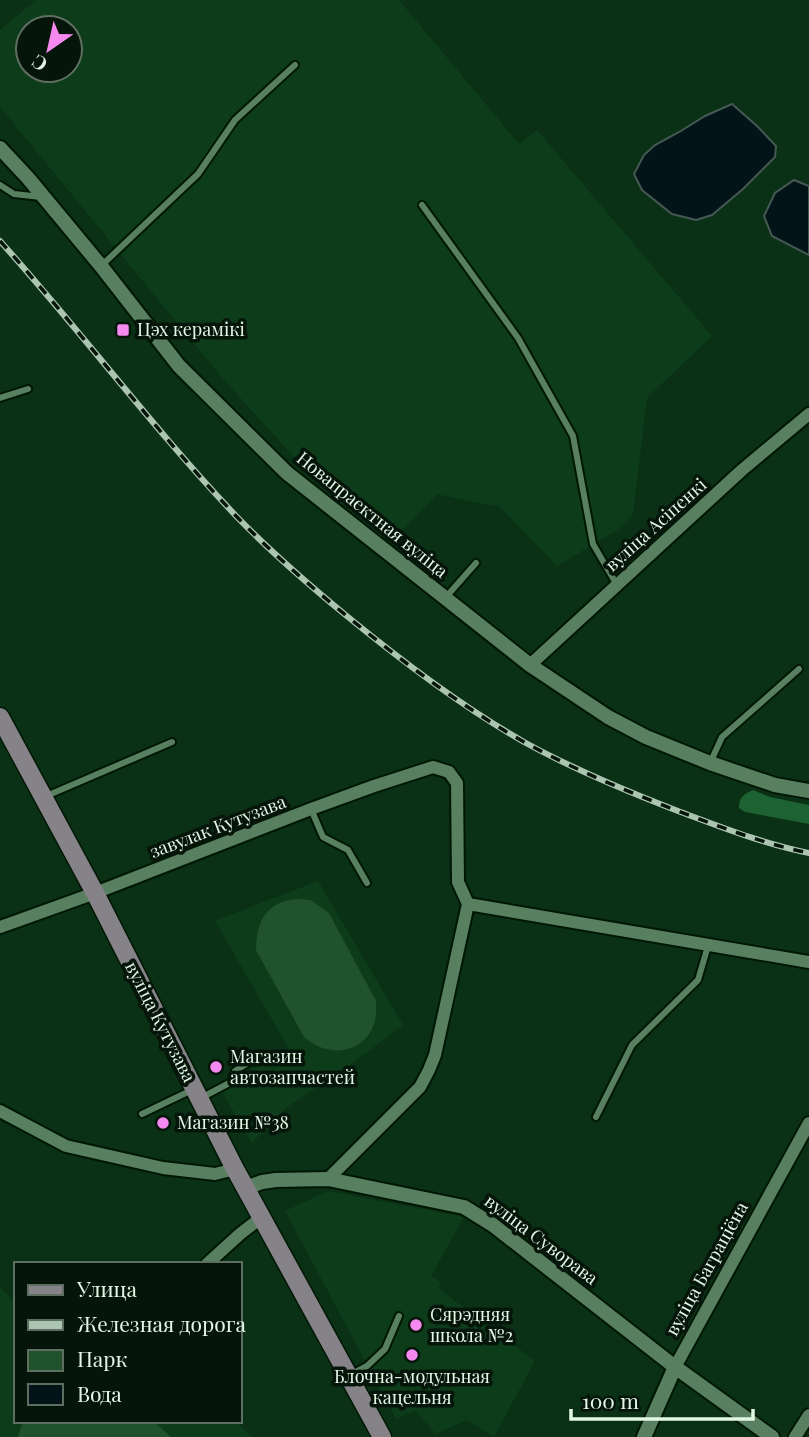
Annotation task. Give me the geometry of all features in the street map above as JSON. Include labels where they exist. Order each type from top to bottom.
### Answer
[{"type":"main road","name":"вуліца Кутузава","points":[[0,717],[95,893],[235,1169],[382,1437]]},
{"type":"street","name":"Новапраектная вуліца","points":[[1,152],[101,266],[179,366],[287,473],[445,598],[530,665],[608,717],[646,737],[710,763],[775,785],[809,791]]},
{"type":"street","name":"вуліца Асіпенкі","points":[[530,665],[742,470],[809,414]]},
{"type":"street","name":"завулак Кутузава","points":[[0,927],[311,809],[433,767],[449,772],[457,782],[458,882],[468,904]]},
{"type":"street","points":[[328,1179],[420,1087],[429,1070],[435,1055],[468,904],[809,962]]},
{"type":"street","points":[[0,1111],[66,1146],[163,1168],[215,1174],[235,1169]]},
{"type":"street","name":"вуліца Баграціёна","points":[[644,1437],[675,1367],[809,1123]]},
{"type":"street","name":"вуліца Суворава","points":[[246,1188],[276,1180],[328,1179],[464,1207],[493,1225],[675,1367],[772,1437]]},
{"type":"street","points":[[209,1262],[262,1217]]},
{"type":"street","points":[[795,1437],[809,1415]]},
{"type":"lane","points":[[101,266],[198,174],[235,120],[295,65]]},
{"type":"lane","points":[[0,185],[14,194],[43,197]]},
{"type":"lane","points":[[422,205],[518,338],[573,436],[593,544],[617,584]]},
{"type":"lane","points":[[0,398],[28,389]]},
{"type":"lane","points":[[445,598],[476,563]]},
{"type":"lane","points":[[710,763],[722,737],[799,669]]},
{"type":"lane","points":[[42,797],[172,742]]},
{"type":"lane","points":[[311,809],[323,837],[348,850],[368,883]]},
{"type":"lane","points":[[596,1117],[632,1045],[698,980],[708,946]]},
{"type":"lane","points":[[142,1114],[233,1081],[235,1071],[259,1056]]},
{"type":"lane","points":[[348,1376],[367,1366],[385,1349],[399,1316]]},
{"type":"shaded area","points":[[36,0],[399,0],[519,144],[537,130],[712,336],[647,398],[633,514],[616,531],[557,566],[499,506],[437,494],[402,531],[294,457],[223,379],[0,107],[0,30],[14,18],[14,84],[84,84],[84,14],[19,14]]},
{"type":"shaded area","points":[[753,790],[770,797],[809,805],[809,824],[745,812],[739,808],[740,801]]},
{"type":"shaded area","points":[[318,881],[403,1025],[286,1108],[252,1143],[222,1092],[244,1080],[241,1074],[289,1049],[215,921]]},
{"type":"shaded area","name":"Сярэдняя школа №2","points":[[328,1191],[464,1217],[431,1276],[441,1282],[438,1288],[535,1361],[494,1437],[467,1420],[436,1434],[415,1411],[396,1419],[285,1211]]},
{"type":"shaded area","points":[[0,1286],[14,1303],[14,1423],[237,1423],[251,1437],[0,1437]]},
{"type":"green space","points":[[298,899],[311,900],[329,913],[376,1001],[372,1029],[366,1038],[350,1048],[322,1048],[304,1037],[256,950],[258,930],[265,914],[278,904]]},
{"type":"green space","points":[[22,1423],[155,1423],[171,1437],[18,1437]]},
{"type":"water","points":[[732,104],[776,146],[775,157],[712,215],[696,220],[672,214],[642,190],[634,174],[644,155],[655,145],[705,116]]},
{"type":"water","points":[[794,180],[809,186],[809,255],[772,236],[764,216],[775,193]]},
{"type":"railway","points":[[0,241],[238,518],[305,581],[411,667],[524,742],[581,770],[639,796],[726,829],[809,853]]},
{"type":"place","name":"Цэх керамікі","points":[[123,330]]},
{"type":"place","name":"Магазин автозапчастей","points":[[216,1067]]},
{"type":"place","name":"Магазин №38","points":[[163,1123]]},
{"type":"place","name":"Сярэдняя школа №2","points":[[416,1325]]},
{"type":"place","name":"Блочна-модульная кацельня","points":[[412,1355]]}]
